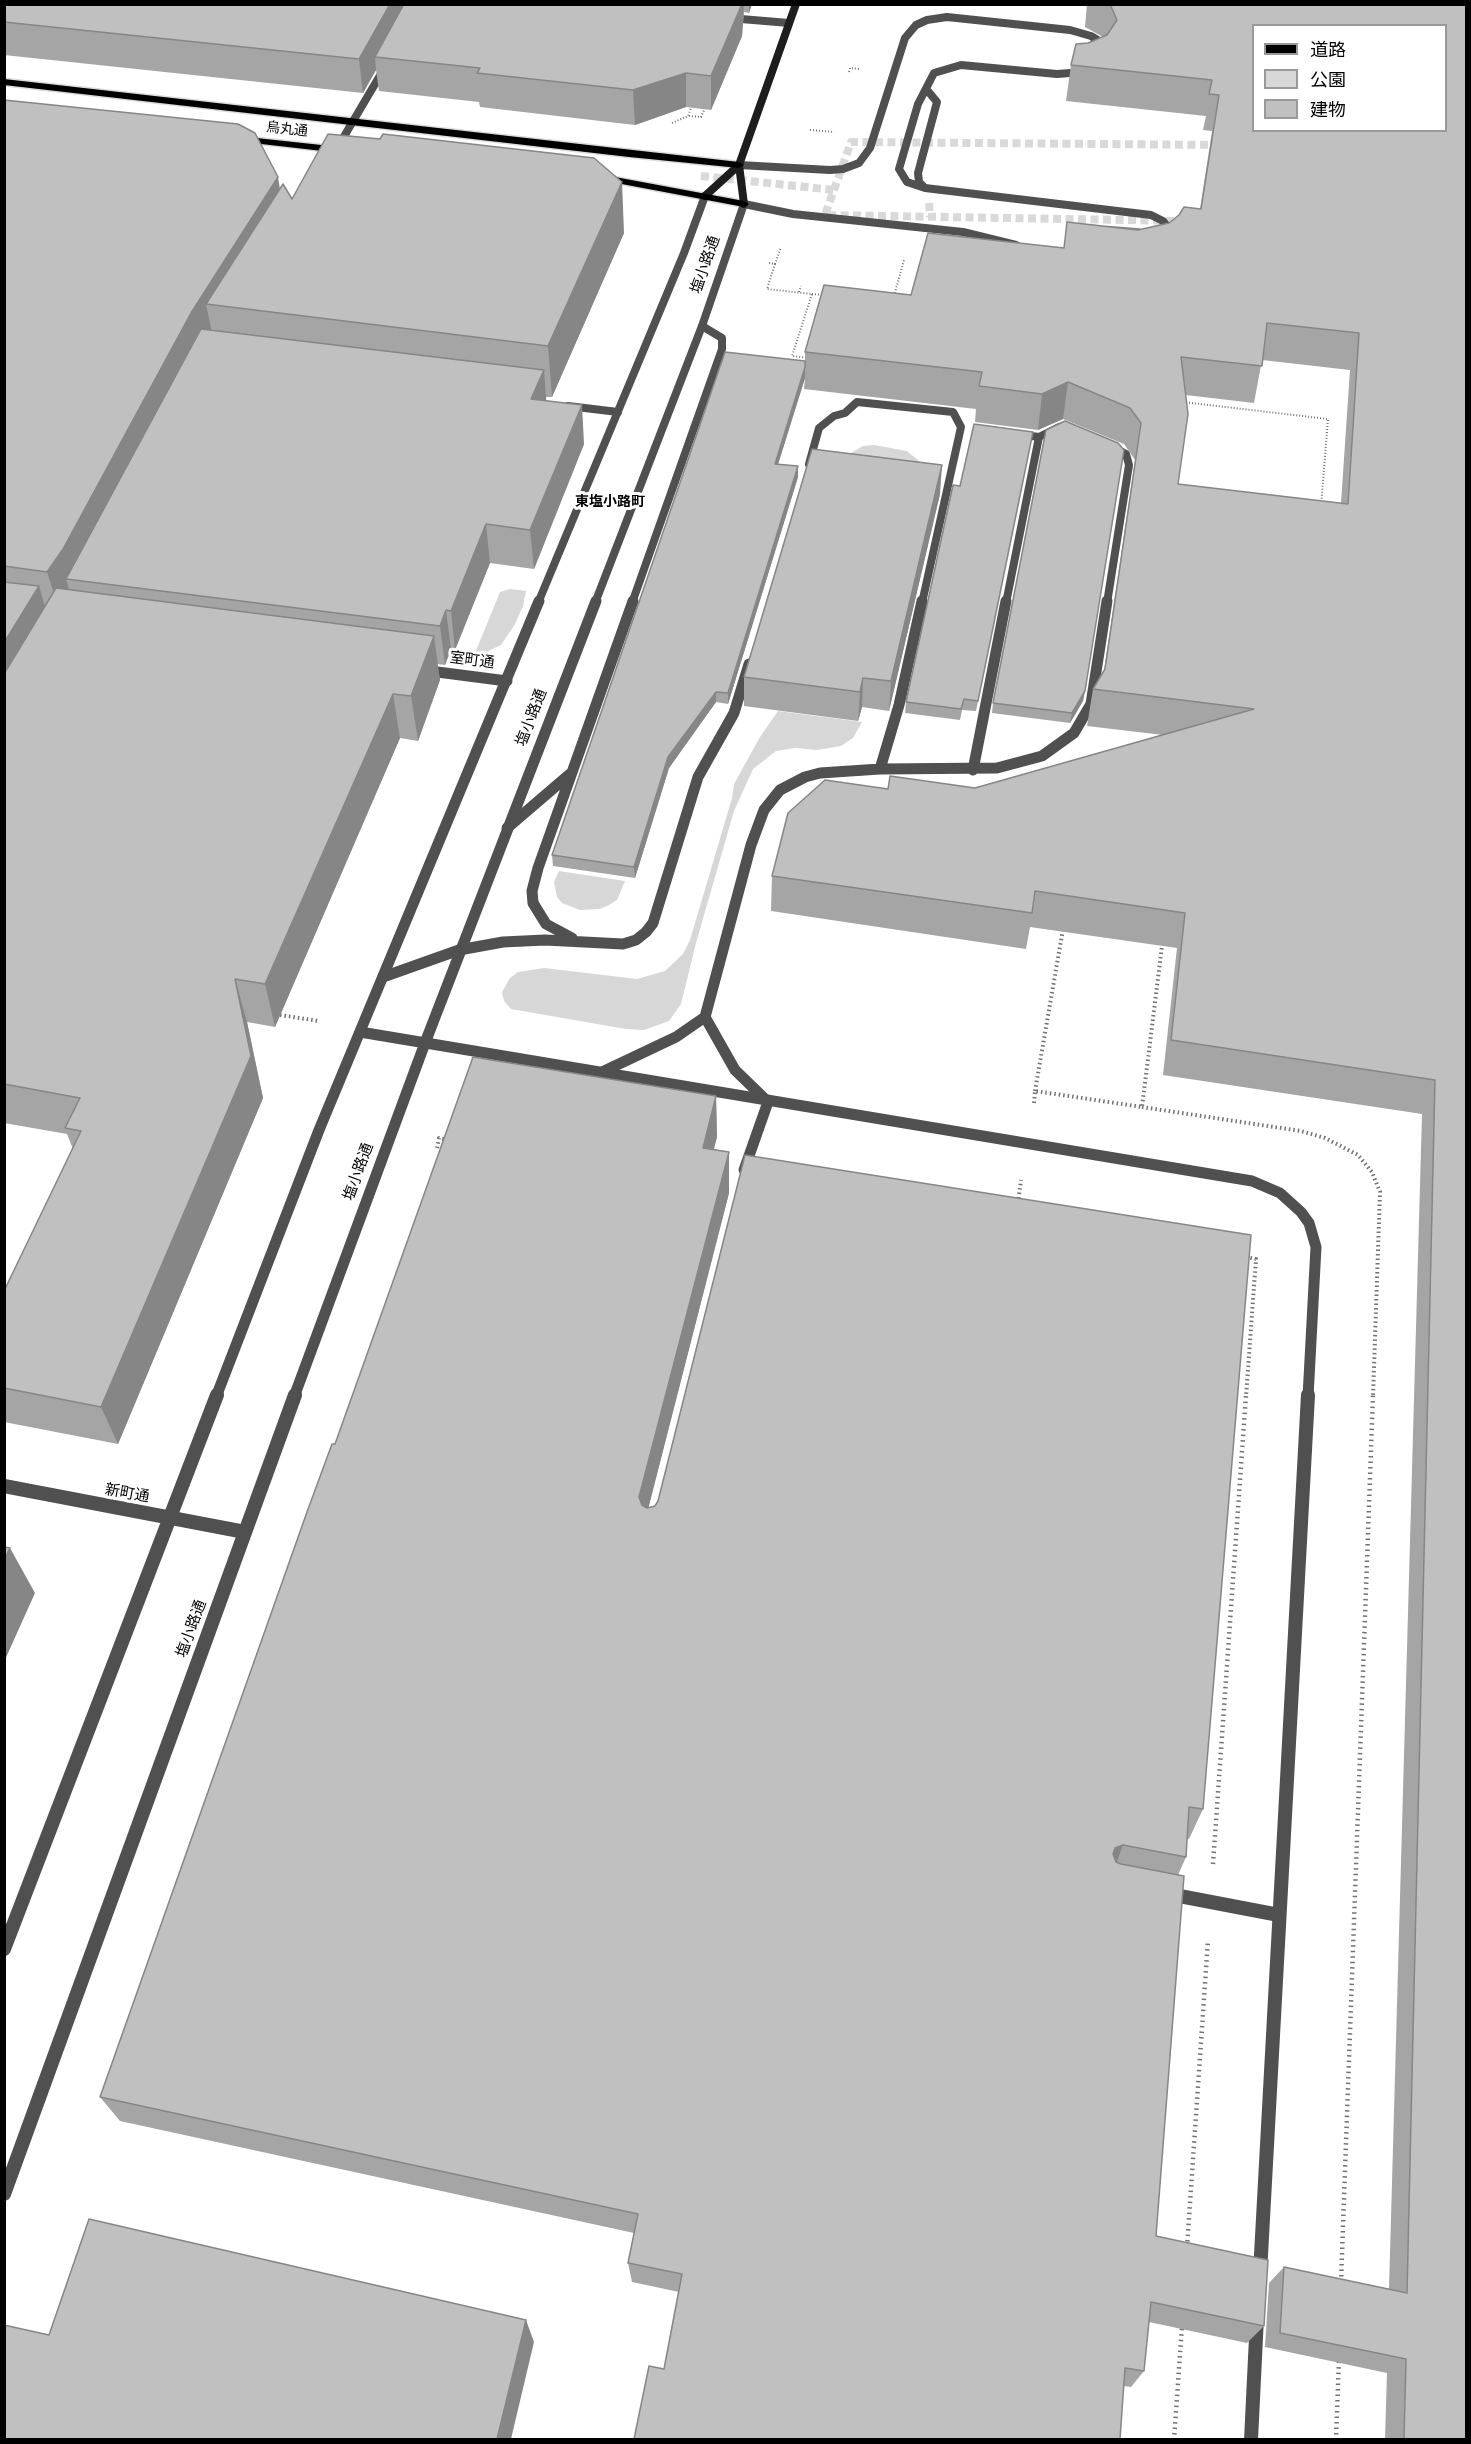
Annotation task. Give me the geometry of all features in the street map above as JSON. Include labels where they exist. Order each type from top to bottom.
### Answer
[{"type":"main road","name":"塩小路通","points":[[744,204],[739,165],[796,4]]},
{"type":"main road","name":"烏丸通","points":[[4,82],[739,165]]},
{"type":"main road","name":"烏丸通","points":[[224,137],[334,153],[356,152]]},
{"type":"main road","name":"塩小路通","points":[[705,196],[739,165]]},
{"type":"main road","points":[[583,176],[617,179],[744,204]]},
{"type":"street","points":[[715,16],[789,23]]},
{"type":"street","points":[[739,165],[830,170],[843,169],[859,163],[870,148],[909,32],[916,25],[936,17],[1081,32],[1099,41],[1106,53],[1104,59]]},
{"type":"street","points":[[334,153],[354,123],[387,63]]},
{"type":"street","points":[[1091,69],[1057,74],[955,66],[934,73],[918,104],[899,169],[907,182],[925,188],[1151,215],[1163,221],[1170,230],[1173,238],[1169,247]]},
{"type":"street","points":[[925,188],[919,182],[918,173],[937,102],[927,90]]},
{"type":"street","name":"塩小路通","points":[[4,1949],[319,1130],[684,253],[705,196]]},
{"type":"street","points":[[744,204],[793,214],[963,232],[1021,246]]},
{"type":"street","name":"塩小路通","points":[[4,2193],[459,950],[702,326],[744,204]]},
{"type":"street","points":[[588,941],[558,932],[546,924],[533,903],[532,891],[571,773],[722,349],[722,338],[702,326]]},
{"type":"street","points":[[806,475],[819,428],[834,416],[845,413],[857,402],[953,412],[962,427],[899,705],[880,770]]},
{"type":"street","points":[[558,405],[618,412]]},
{"type":"street","points":[[1006,433],[1039,437],[1063,425],[1073,429]]},
{"type":"street","points":[[962,427],[973,429]]},
{"type":"street","points":[[973,770],[1039,437]]},
{"type":"street","points":[[768,1102],[735,1070],[705,1017],[751,845],[767,804],[780,790],[805,777],[820,773],[880,770],[973,770],[1020,764],[1060,746],[1074,733],[1091,704],[1129,459],[1120,449],[1101,441]]},
{"type":"street","points":[[383,977],[459,950],[503,942],[545,940],[623,944],[636,940],[646,932],[653,923],[698,777],[734,713],[753,651]]},
{"type":"street","name":"室町通","points":[[411,669],[507,681]]},
{"type":"street","points":[[507,828],[571,773]]},
{"type":"street","points":[[600,1073],[676,1036],[705,1017]]},
{"type":"street","points":[[360,1032],[768,1102],[1252,1181],[1280,1193],[1292,1202],[1309,1223],[1316,1247],[1251,2439]]},
{"type":"street","points":[[740,1181],[768,1102]]},
{"type":"street","name":"新町通","points":[[4,1486],[245,1532]]},
{"type":"street","points":[[1155,1892],[1279,1915]]},
{"type":"path","points":[[849,72],[850,68],[864,69]]},
{"type":"path","points":[[688,116],[696,97]]},
{"type":"path","points":[[669,124],[688,116],[701,117],[708,101]]},
{"type":"path","points":[[775,264],[782,246]]},
{"type":"path","points":[[799,292],[801,286]]},
{"type":"path","points":[[812,294],[834,296]]},
{"type":"path","points":[[1034,1103],[1064,922]]},
{"type":"path","points":[[1142,1107],[1162,946]]},
{"type":"path","points":[[280,1015],[319,1021]]},
{"type":"path","points":[[1035,1091],[1301,1131],[1325,1138],[1348,1149],[1366,1163],[1380,1192],[1341,2287]]},
{"type":"path","points":[[1016,1209],[1022,1175]]},
{"type":"path","points":[[1187,2254],[1256,1259],[1244,1257]]},
{"type":"path","points":[[1201,1860],[1282,1875]]},
{"type":"path","points":[[1174,2439],[1182,2324]]},
{"type":"path","points":[[1336,2439],[1339,2357]]},
{"type":"green space","points":[[874,445],[907,451],[919,461],[920,466],[846,456],[863,446]]},
{"type":"green space","points":[[510,589],[526,591],[523,606],[515,624],[501,645],[473,658],[500,592]]},
{"type":"green space","points":[[778,711],[862,722],[853,738],[841,746],[817,750],[795,748],[776,751],[753,769],[734,811],[681,1004],[669,1021],[644,1030],[626,1029],[511,1009],[504,1001],[502,992],[510,978],[518,972],[544,968],[637,979],[665,971],[683,954],[690,940],[732,798],[734,784],[760,737]]},
{"type":"green space","points":[[559,871],[625,881],[617,900],[600,909],[580,910],[562,903],[557,897],[554,882]]},
{"type":"building","points":[[4,4],[390,4],[359,59],[4,22]]},
{"type":"building","points":[[404,4],[742,4],[711,76],[686,73],[633,90],[477,73],[480,68],[375,57]]},
{"type":"building","points":[[1110,4],[1467,4],[1467,2439],[1404,2439],[1406,2359],[1280,2333],[1284,2267],[1407,2293],[1435,1080],[1171,1040],[1185,913],[1035,891],[1032,913],[772,876],[788,813],[825,780],[888,789],[890,776],[975,788],[1254,709],[1093,689],[1105,669],[1141,423],[1130,408],[1068,382],[1042,394],[979,386],[982,372],[805,352],[824,285],[911,295],[928,233],[1064,248],[1067,222],[1138,230],[1169,223],[1179,215],[1184,207],[1201,209],[1219,95],[1209,94],[1212,80],[1071,65],[1076,44],[1088,43],[1107,35],[1117,20]],"holes":[[[1267,323],[1359,333],[1348,504],[1178,484],[1188,414],[1181,357],[1262,366]]]},
{"type":"building","points":[[4,100],[238,124],[255,133],[278,177],[191,313],[63,549],[47,572],[4,566]]},
{"type":"building","points":[[328,134],[380,139],[383,134],[594,158],[622,182],[548,346],[206,304],[283,184],[292,199]]},
{"type":"building","points":[[201,329],[544,370],[531,399],[582,405],[530,530],[486,524],[451,611],[446,610],[440,626],[66,579]]},
{"type":"building","points":[[725,352],[805,361],[775,464],[798,466],[728,693],[716,692],[668,757],[634,867],[552,855]]},
{"type":"building","points":[[1065,421],[1118,443],[1124,450],[1085,691],[1072,713],[993,703],[1046,430]]},
{"type":"building","points":[[974,424],[1033,432],[978,701],[964,699],[961,709],[906,702],[953,485],[960,486]]},
{"type":"building","points":[[812,449],[942,465],[891,681],[863,678],[860,692],[744,677]]},
{"type":"building","points":[[4,582],[39,586],[4,643]]},
{"type":"building","points":[[56,588],[434,636],[411,696],[393,694],[265,984],[235,979],[251,1056],[101,1407],[4,1388],[4,1291],[81,1131],[65,1128],[80,1098],[4,1084],[4,674]]},
{"type":"building","points":[[473,1057],[716,1096],[703,1148],[729,1152],[639,1497],[642,1505],[647,1508],[655,1506],[658,1501],[745,1155],[1251,1235],[1203,1809],[1189,1807],[1186,1857],[1123,1845],[1115,1848],[1113,1854],[1116,1862],[1121,1864],[1184,1876],[1156,2236],[1268,2260],[1264,2326],[1151,2302],[1144,2371],[1125,2368],[1120,2439],[634,2439],[649,2366],[664,2369],[682,2274],[628,2263],[638,2214],[100,2097],[307,1512],[332,1444],[335,1444]]},
{"type":"building","points":[[4,1547],[10,1548],[4,1560]]},
{"type":"building","points":[[89,2219],[526,2320],[497,2439],[4,2439],[4,2325],[49,2335]]},
{"type":"tunnel","points":[[834,190],[851,142],[1225,145]]},
{"type":"tunnel","points":[[701,176],[834,190]]},
{"type":"tunnel","points":[[834,190],[825,215],[930,217]]},
{"type":"tunnel","points":[[929,203],[930,217]]},
{"type":"tunnel","points":[[930,217],[1186,221]]},
{"type":"district","name":"東塩小路町","points":[[610,502]]}]
